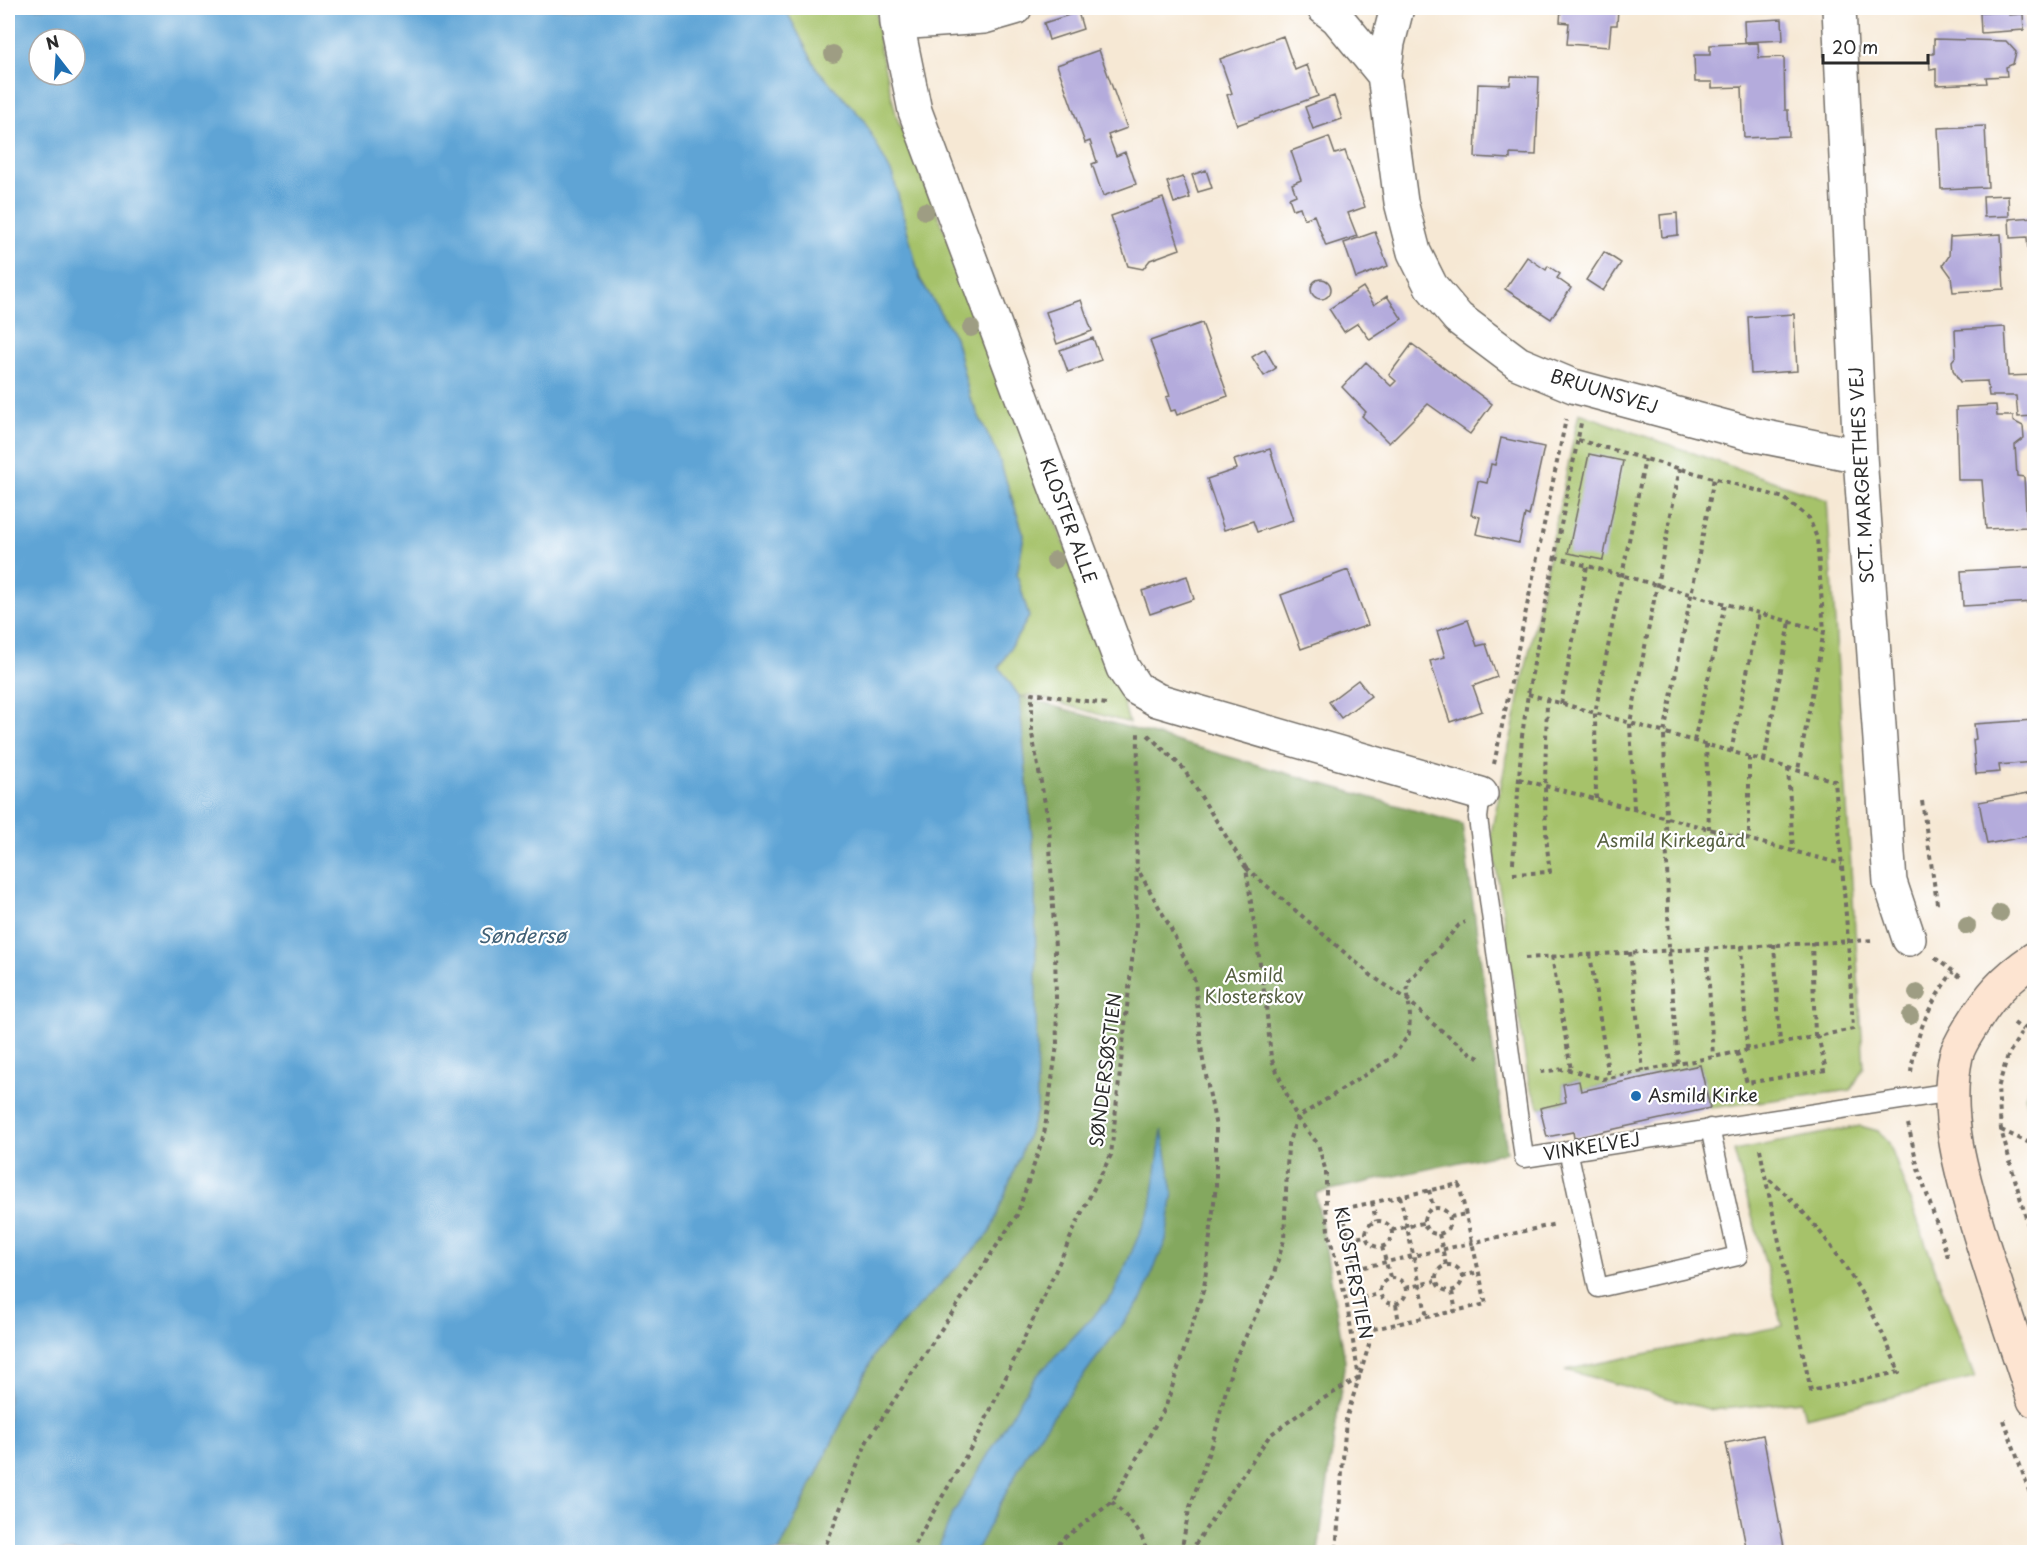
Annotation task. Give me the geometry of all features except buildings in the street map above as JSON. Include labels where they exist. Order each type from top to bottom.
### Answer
[{"type":"street","points":[[897,15],[984,17],[1015,8]]},
{"type":"street","points":[[1324,8],[1337,18],[1384,75]]},
{"type":"street","name":"BRUUNSVEJ","points":[[1397,8],[1388,43],[1384,75],[1401,202],[1414,252],[1431,285],[1458,318],[1518,363],[1580,388],[1751,434],[1860,456]]},
{"type":"street","name":"SCT. MARGRETHES VEJ","points":[[1839,8],[1860,456],[1890,882],[1909,939]]},
{"type":"street","name":"KLOSTER ALLE","points":[[897,15],[915,111],[1123,668],[1137,698]]},
{"type":"street","points":[[1137,698],[1157,700],[1481,794]]},
{"type":"street","points":[[2034,959],[2013,974],[1987,1000],[1956,1054],[1952,1092],[1958,1152],[1971,1204],[1992,1276],[2034,1400]]},
{"type":"lane","name":"VINKELVEJ","points":[[1481,794],[1478,818],[1524,1158],[1952,1092]]},
{"type":"lane","points":[[1568,1150],[1598,1288],[1738,1257],[1710,1128]]},
{"type":"path","points":[[1512,881],[1528,694],[1578,440],[1580,388]]},
{"type":"path","points":[[1481,794],[1491,780],[1580,388]]},
{"type":"path","points":[[1578,440],[1784,498],[1809,518],[1817,538],[1824,631],[1798,771]]},
{"type":"path","points":[[1596,799],[1595,713],[1645,459]]},
{"type":"path","points":[[1634,808],[1630,723],[1680,468]]},
{"type":"path","points":[[1678,1064],[1669,950],[1664,733],[1714,478]]},
{"type":"path","points":[[1555,557],[1824,631]]},
{"type":"path","points":[[1561,704],[1587,566]]},
{"type":"path","points":[[1694,741],[1725,604]]},
{"type":"path","points":[[1731,752],[1759,613]]},
{"type":"path","points":[[1764,761],[1790,622]]},
{"type":"path","points":[[823,1552],[867,1441],[1017,1215],[1044,1135],[1057,1045],[1055,949],[1049,825],[1032,734],[1032,693],[1137,698]]},
{"type":"path","points":[[1246,868],[1372,976],[1408,1000],[1432,1023],[1473,1055],[1513,1076],[1566,1069],[1603,1079],[1853,1029],[1835,781],[1528,694]]},
{"type":"path","points":[[1513,874],[1550,872],[1547,852],[1547,700]]},
{"type":"path","name":"SØNDERSØSTIEN","points":[[910,1552],[980,1432],[1082,1212],[1111,1155],[1136,924],[1138,726]]},
{"type":"path","name":"KLOSTERSTIEN","points":[[1138,726],[1184,768],[1246,868],[1266,1005],[1271,1058],[1298,1118],[1318,1144],[1326,1172],[1328,1230],[1346,1299],[1359,1378],[1346,1419],[1336,1552]]},
{"type":"path","points":[[1706,744],[1709,829]]},
{"type":"path","points":[[1749,757],[1749,839]]},
{"type":"path","points":[[1788,768],[1793,851]]},
{"type":"path","points":[[1519,779],[1842,864]]},
{"type":"path","points":[[1053,1552],[1062,1540],[1112,1502],[1166,1406],[1204,1288],[1216,1185],[1216,1127],[1202,1055],[1195,981],[1137,867]]},
{"type":"path","points":[[1181,1552],[1190,1510],[1214,1437],[1233,1364],[1271,1283],[1284,1240],[1288,1144],[1298,1118],[1393,1057],[1409,1034],[1407,983],[1459,925],[1490,909]]},
{"type":"path","points":[[1524,969],[1523,958],[1848,940],[1909,939]]},
{"type":"path","points":[[1737,1052],[1747,1083],[1826,1070],[1816,1036],[1812,942]]},
{"type":"path","points":[[1774,945],[1780,1043]]},
{"type":"path","points":[[1740,946],[1747,1050]]},
{"type":"path","points":[[1707,948],[1713,1057]]},
{"type":"path","points":[[1630,952],[1643,1071]]},
{"type":"path","points":[[1590,954],[1609,1078]]},
{"type":"path","points":[[1552,956],[1571,1070]]},
{"type":"path","points":[[1908,1098],[1913,1053],[1918,1033],[1940,989],[1953,972]]},
{"type":"path","points":[[2034,1020],[2023,1030],[2008,1055],[1998,1088],[2001,1130],[2034,1246]]},
{"type":"path","points":[[1539,1060],[1541,1072]]},
{"type":"path","points":[[1754,1122],[1811,1391],[1899,1372],[1873,1314],[1844,1262],[1814,1222],[1766,1176]]},
{"type":"path","points":[[2001,1130],[2034,1145]]},
{"type":"path","points":[[1190,1552],[1270,1435],[1312,1405],[1359,1378],[1369,1344],[1369,1330],[1342,1209],[1459,1184],[1486,1304],[1369,1330]]},
{"type":"path","points":[[1429,1190],[1434,1207]]},
{"type":"path","points":[[1400,1196],[1427,1317]]},
{"type":"path","points":[[1372,1202],[1376,1221]]},
{"type":"path","points":[[1423,1223],[1431,1233],[1439,1234],[1447,1230],[1450,1217],[1445,1210],[1434,1207]]},
{"type":"path","points":[[1423,1223],[1425,1215],[1434,1207]]},
{"type":"path","points":[[1450,1217],[1466,1214]]},
{"type":"path","points":[[1376,1221],[1384,1221],[1392,1230],[1390,1243],[1378,1248],[1370,1244],[1366,1236],[1367,1228],[1376,1221]]},
{"type":"path","points":[[1392,1230],[1423,1223]]},
{"type":"path","points":[[1355,1269],[1525,1231]]},
{"type":"path","points":[[1439,1234],[1446,1265]]},
{"type":"path","points":[[1349,1239],[1366,1236]]},
{"type":"path","points":[[1382,1247],[1390,1277]]},
{"type":"path","points":[[1446,1265],[1454,1266],[1462,1276],[1459,1288],[1452,1292],[1443,1291],[1436,1281],[1438,1269],[1446,1265]]},
{"type":"path","points":[[1462,1276],[1479,1272]]},
{"type":"path","points":[[1390,1277],[1398,1279],[1406,1288],[1405,1297],[1396,1304],[1387,1303],[1379,1294],[1383,1282],[1390,1277]]},
{"type":"path","points":[[1406,1288],[1436,1281]]},
{"type":"path","points":[[1452,1292],[1456,1311]]},
{"type":"path","points":[[1362,1298],[1379,1294]]},
{"type":"path","points":[[1396,1304],[1399,1323]]},
{"type":"path","points":[[1112,1502],[1130,1521],[1147,1552]]},
{"type":"green space","points":[[780,8],[876,8],[880,49],[897,118],[957,260],[1121,694],[1129,723],[1034,696],[1019,696],[999,667],[1029,617],[1017,575],[1024,535],[997,453],[970,398],[955,337],[920,279],[893,176],[863,120],[817,69],[788,14]]},
{"type":"green space","name":"Asmild Kirkegård","points":[[1579,413],[1827,500],[1864,1067],[1851,1090],[1710,1108],[1700,1065],[1581,1091],[1578,1081],[1563,1084],[1566,1102],[1540,1108],[1529,1084],[1491,833]]},
{"type":"green space","name":"Asmild Klosterskov","points":[[1019,696],[1462,824],[1507,1152],[1316,1193],[1345,1360],[1318,1552],[779,1552],[876,1351],[990,1233],[1035,870]]},
{"type":"green space","points":[[2034,1075],[2034,1132],[2025,1097]]},
{"type":"green space","points":[[1860,1126],[1878,1131],[1889,1143],[1975,1378],[1805,1417],[1801,1401],[1712,1410],[1565,1370],[1783,1326],[1734,1151]]},
{"type":"water","name":"Søndersø","points":[[8,8],[780,8],[788,14],[817,69],[863,119],[893,176],[920,279],[955,337],[970,398],[997,453],[1024,535],[1017,575],[1029,617],[999,667],[1019,696],[1035,870],[1037,1111],[990,1233],[876,1351],[779,1552],[8,1552]]},
{"type":"water","points":[[1162,1130],[1173,1192],[1166,1240],[1141,1300],[1028,1451],[975,1552],[937,1552],[952,1515],[1032,1381],[1113,1295],[1151,1207]]},
{"type":"place","name":"Asmild Kirke","points":[[1636,1096]]}]
